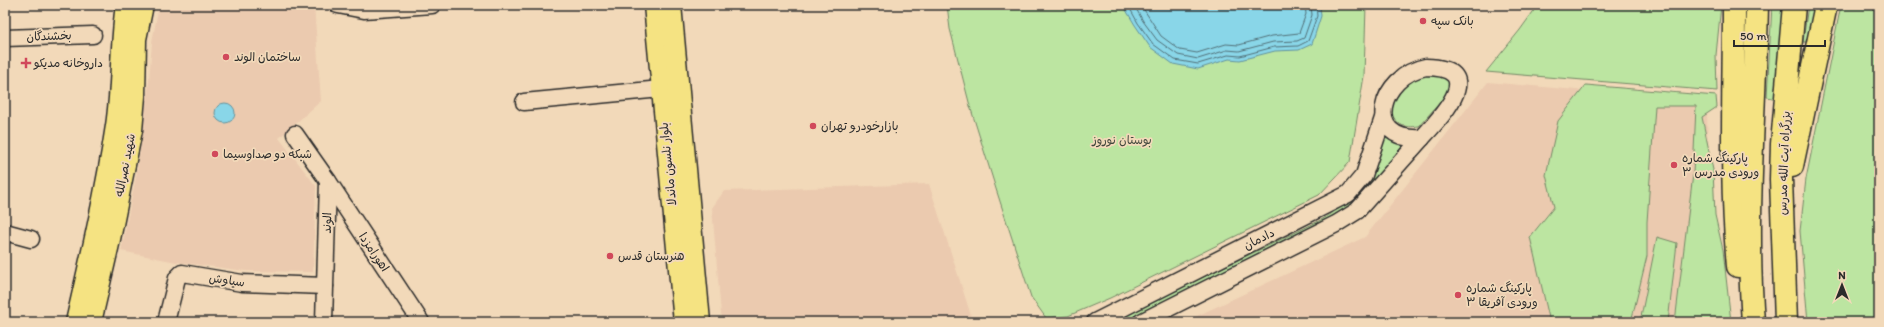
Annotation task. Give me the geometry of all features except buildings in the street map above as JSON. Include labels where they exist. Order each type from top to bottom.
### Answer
[{"type":"highway","points":[[1734,5],[1732,146],[1734,218],[1738,266],[1753,319]]},
{"type":"highway","points":[[1753,319],[1750,168],[1757,5]]},
{"type":"highway","name":"بزرگراه آیت الله مدرس","points":[[1786,322],[1782,218],[1782,144],[1794,5]]},
{"type":"highway","points":[[1782,218],[1826,5]]},
{"type":"highway","points":[[1784,276],[1800,322]]},
{"type":"main road","name":"شهید نصرالله","points":[[76,322],[92,253],[116,125],[121,35],[126,5]]},
{"type":"main road","name":"شهید نصرالله","points":[[91,322],[109,244],[132,130],[135,96],[136,38],[142,5]]},
{"type":"main road","name":"بلوار نلسون ماندلا","points":[[654,5],[661,89],[696,319]]},
{"type":"main road","name":"بلوار نلسون ماندلا","points":[[671,5],[696,319]]},
{"type":"street","points":[[338,5],[364,10],[432,5]]},
{"type":"street","name":"بخشندگان","points":[[5,38],[93,34]]},
{"type":"street","points":[[1426,67],[1445,69],[1453,74],[1457,82],[1457,91],[1450,104],[1422,138],[1409,139],[1397,136],[1389,129],[1383,118],[1385,102],[1392,87],[1405,74],[1415,69],[1426,67]]},
{"type":"street","points":[[524,102],[661,89]]},
{"type":"street","name":"دادمان","points":[[1095,322],[1348,194],[1364,175],[1383,118]]},
{"type":"street","points":[[295,134],[328,181]]},
{"type":"street","name":"دادمان","points":[[1141,322],[1322,231],[1357,211],[1422,138]]},
{"type":"street","name":"الوند","points":[[324,322],[328,181]]},
{"type":"street","name":"اهورامزدا","points":[[328,181],[421,322]]},
{"type":"street","points":[[5,232],[31,239]]},
{"type":"street","name":"سیاوش","points":[[166,322],[177,278],[182,273],[242,283],[325,286]]},
{"type":"shaded area","name":"شبکه دو صداوسیما","points":[[159,5],[314,5],[321,101],[279,138],[316,186],[313,272],[246,271],[176,262],[121,251],[137,171],[149,81],[152,42]]},
{"type":"shaded area","points":[[1488,82],[1707,102],[1710,322],[1184,322],[1365,237]]},
{"type":"shaded area","points":[[929,184],[973,322],[725,322],[721,314],[712,208],[724,191]]},
{"type":"green space","name":"بوستان نوروز","points":[[947,5],[1366,5],[1364,76],[1350,162],[1319,195],[1110,298],[1068,316],[1046,318],[1031,297],[996,189],[970,106],[950,29]]},
{"type":"green space","points":[[1538,5],[1721,5],[1716,55],[1717,91],[1486,72]]},
{"type":"green space","points":[[1772,5],[1783,5],[1778,99],[1767,97]]},
{"type":"green space","points":[[1808,5],[1817,5],[1809,42],[1803,42]]},
{"type":"green space","points":[[1841,5],[1879,5],[1879,322],[1808,322],[1800,231],[1806,179]]},
{"type":"green space","points":[[1425,74],[1443,74],[1450,79],[1451,90],[1419,126],[1409,127],[1396,121],[1391,113],[1395,96],[1401,86],[1409,78]]},
{"type":"green space","points":[[1586,85],[1716,96],[1717,107],[1702,117],[1713,170],[1715,215],[1723,250],[1731,322],[1675,322],[1693,174],[1696,106],[1655,106],[1647,222],[1647,256],[1631,322],[1550,322],[1530,237],[1554,207],[1546,175],[1558,121]]},
{"type":"green space","points":[[1383,131],[1392,141],[1404,144],[1357,202],[1337,216],[1123,322],[1110,322],[1321,220],[1343,205],[1357,195],[1368,181],[1377,158]]},
{"type":"green space","points":[[1657,237],[1677,243],[1668,322],[1640,322]]},
{"type":"water","points":[[1123,5],[1320,5],[1321,16],[1312,44],[1299,50],[1275,51],[1240,60],[1229,59],[1198,69],[1173,64],[1150,47]]},
{"type":"water","points":[[225,103],[232,106],[235,113],[232,120],[225,123],[218,120],[215,113],[218,106]]},
{"type":"place","name":"بانک سپه","points":[[1423,21]]},
{"type":"place","name":"ساختمان الوند","points":[[226,57]]},
{"type":"place","name":"داروخانه مدیکو","points":[[26,63]]},
{"type":"place","name":"بازارخودرو تهران","points":[[813,126]]},
{"type":"place","name":"شبکه دو صداوسیما","points":[[215,154]]},
{"type":"place","name":"پارکینگ شماره ۳ ورودی مدرس","points":[[1674,165]]},
{"type":"place","name":"هنرستان قدس","points":[[610,256]]},
{"type":"place","name":"پارکینگ شماره ۳ ورودی آفریقا","points":[[1458,295]]}]
